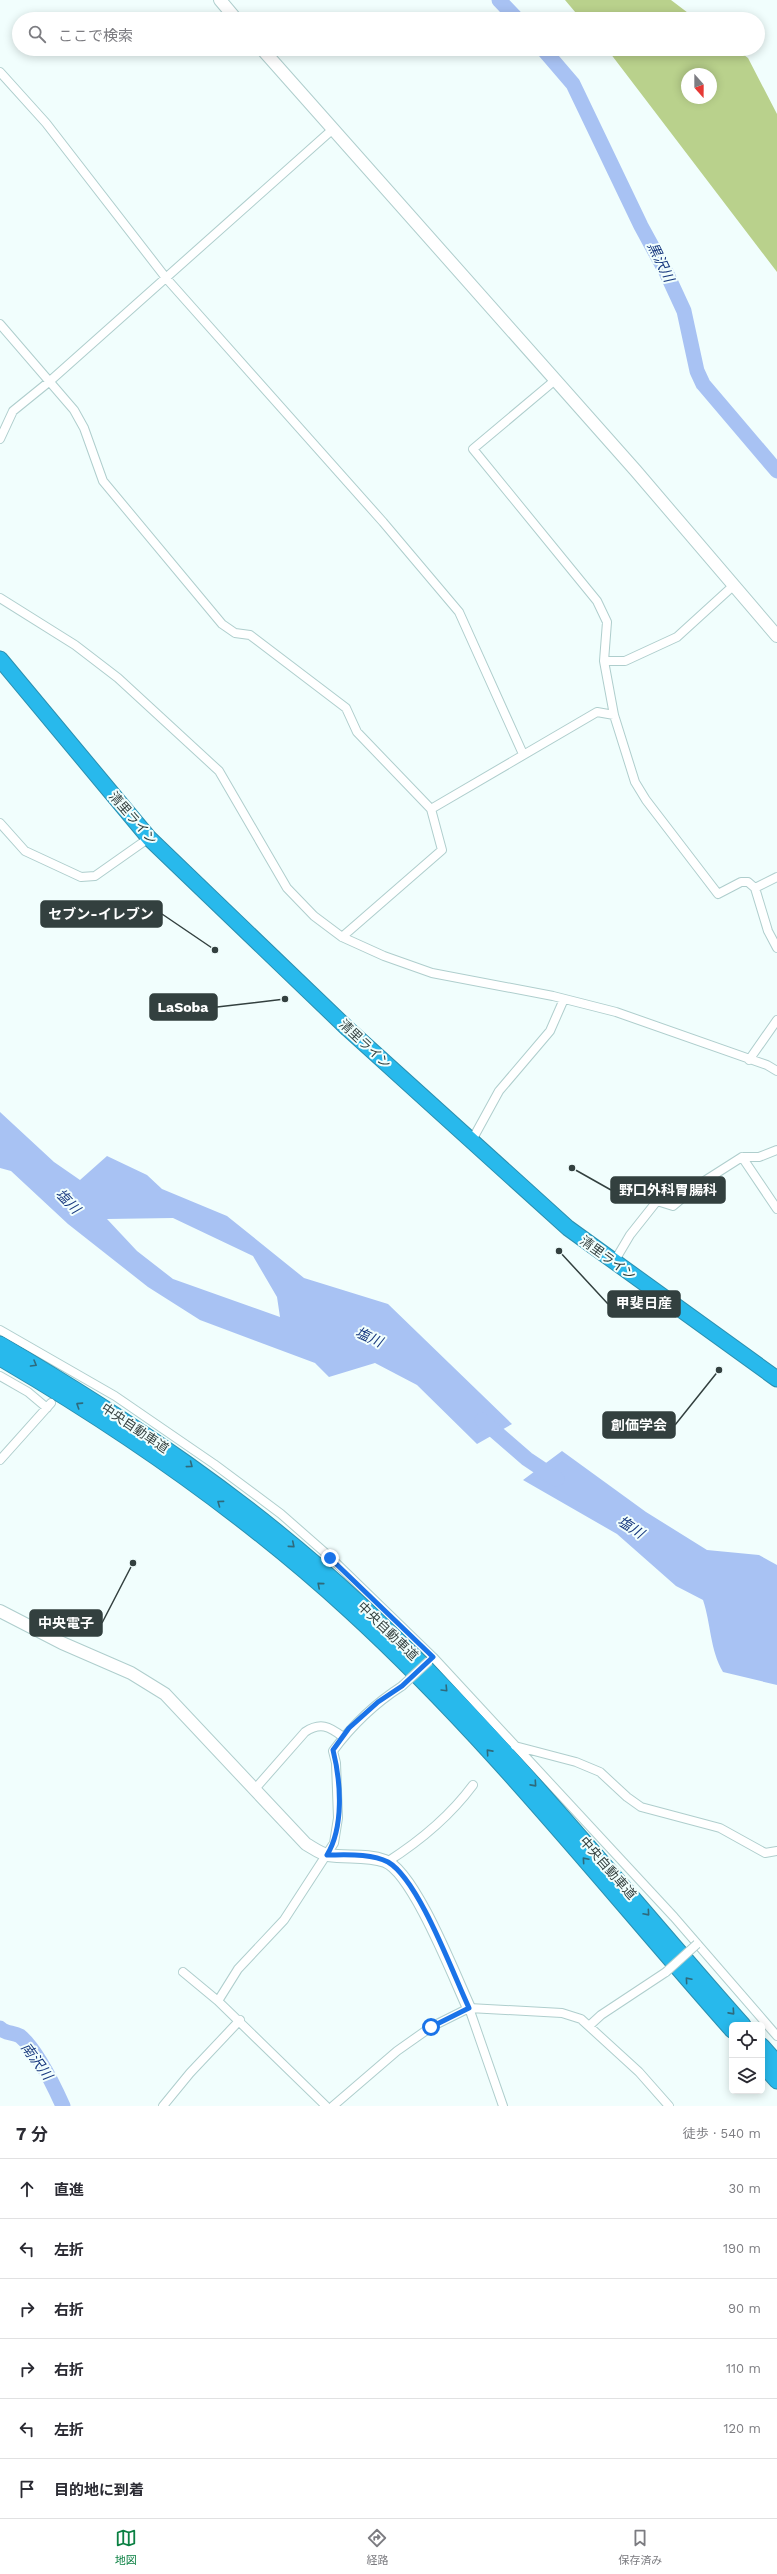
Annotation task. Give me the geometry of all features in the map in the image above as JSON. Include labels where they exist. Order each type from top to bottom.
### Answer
[{"type":"highway","name":"清里ライン","points":[[0,659],[149,838],[348,1029],[471,1142],[568,1228],[777,1379]]},
{"type":"highway","name":"中央自動車道","points":[[0,1344],[72,1386],[165,1447],[242,1504],[358,1602],[467,1711],[540,1790],[741,2022]]},
{"type":"highway","name":"中央自動車道","points":[[0,1358],[63,1395],[158,1457],[235,1513],[350,1611],[464,1724],[729,2027]]},
{"type":"highway","points":[[765,2049],[777,2063]]},
{"type":"highway","points":[[765,2067],[777,2081]]},
{"type":"street","points":[[220,0],[230,12]]},
{"type":"street","points":[[268,56],[554,381],[636,470],[777,636]]},
{"type":"street","points":[[0,72],[46,123],[166,278],[383,522],[459,612],[522,754]]},
{"type":"street","points":[[0,439],[13,411],[50,381],[333,129]]},
{"type":"street","points":[[0,324],[74,410],[84,428],[103,481],[222,624],[235,633],[250,635],[346,708],[357,732],[431,809],[442,850],[342,937]]},
{"type":"street","points":[[554,381],[473,449],[597,601],[607,622],[604,661],[614,715],[635,782],[646,800],[718,894],[741,882],[748,882],[755,888],[768,931],[777,948]]},
{"type":"street","points":[[604,661],[625,661],[677,637],[733,586]]},
{"type":"street","points":[[0,598],[75,645],[118,678],[214,765],[225,780],[287,888],[314,916],[342,937],[378,954],[432,973],[564,999],[616,1012],[777,1071]]},
{"type":"street","points":[[431,809],[522,754],[597,712],[614,715]]},
{"type":"street","points":[[0,823],[25,851],[81,877],[95,876],[149,838]]},
{"type":"street","points":[[755,888],[777,877]]},
{"type":"street","points":[[471,1142],[499,1091],[540,1040],[550,1031],[564,999]]},
{"type":"street","points":[[749,1060],[777,1020]]},
{"type":"street","points":[[614,1262],[630,1236],[657,1200],[673,1206],[698,1184],[742,1157],[759,1157],[777,1150]]},
{"type":"street","points":[[742,1157],[777,1208]]},
{"type":"street","points":[[0,1330],[115,1396],[214,1464],[281,1514],[330,1558],[431,1659],[514,1746],[697,1944],[777,2036]]},
{"type":"street","points":[[0,1376],[49,1405],[0,1460]]},
{"type":"street","points":[[0,1611],[62,1643],[131,1673],[165,1694],[227,1757],[254,1790],[306,1844],[327,1855],[371,1857],[388,1862],[401,1874],[428,1918],[469,2008],[503,2106]]},
{"type":"street","points":[[218,2001],[238,1969],[284,1920],[334,1843],[338,1818],[336,1763],[333,1750],[343,1737],[378,1702],[402,1686],[431,1659]]},
{"type":"street","points":[[254,1790],[305,1732],[312,1728],[327,1726],[343,1737]]},
{"type":"street","points":[[514,1746],[576,1762],[600,1772],[627,1797],[641,1807],[720,1828],[765,1853],[777,1851]]},
{"type":"street","points":[[388,1862],[419,1840],[453,1809],[473,1785]]},
{"type":"street","points":[[590,2026],[601,2014],[666,1972],[697,1944]]},
{"type":"street","points":[[183,1972],[240,2020],[326,2106]]},
{"type":"street","points":[[333,2106],[398,2051],[431,2027],[469,2008],[562,2013],[581,2019],[639,2072],[669,2106]]},
{"type":"street","points":[[163,2106],[190,2073],[240,2020]]},
{"type":"green space","points":[[565,0],[671,0],[687,12],[575,12]]},
{"type":"green space","points":[[612,56],[745,56],[748,58],[777,114],[777,272]]},
{"type":"water","points":[[0,1112],[54,1162],[80,1180],[107,1156],[147,1175],[162,1189],[227,1216],[304,1278],[388,1304],[512,1424],[477,1444],[417,1385],[375,1363],[329,1377],[315,1363],[200,1320],[148,1287],[68,1224],[11,1171],[0,1168]],"holes":[[[173,1218],[253,1256],[277,1297],[280,1317],[173,1279],[137,1251],[107,1219]]]},
{"type":"water","points":[[562,1451],[646,1512],[707,1550],[759,1555],[777,1565],[777,1685],[723,1672],[713,1646],[703,1600],[676,1586],[617,1534],[523,1480]]},
{"type":"waterway","name":"黒沢川","points":[[499,0],[510,12]]},
{"type":"waterway","name":"黒沢川","points":[[549,56],[573,84],[641,226],[666,272],[684,311],[697,371],[703,384],[777,471]]},
{"type":"waterway","name":"塩川","points":[[482,1420],[527,1459],[557,1479]]},
{"type":"waterway","name":"南沢川","points":[[0,2028],[20,2036],[33,2050],[63,2106]]},
{"type":"place","name":"セブン-イレブン","points":[[215,950]]},
{"type":"place","name":"LaSoba","points":[[285,999]]},
{"type":"place","name":"野口外科胃腸科","points":[[572,1168]]},
{"type":"place","name":"甲斐日産","points":[[559,1251]]},
{"type":"place","name":"創価学会","points":[[719,1370]]},
{"type":"place","name":"中央電子","points":[[133,1563]]},
{"type":"route","points":[[330,1558],[433,1657],[402,1686],[378,1702],[349,1728],[333,1750],[336,1763],[338,1818],[334,1843],[327,1855],[371,1857],[388,1862],[401,1874],[412,1890],[428,1918],[469,2008],[431,2027]]}]
